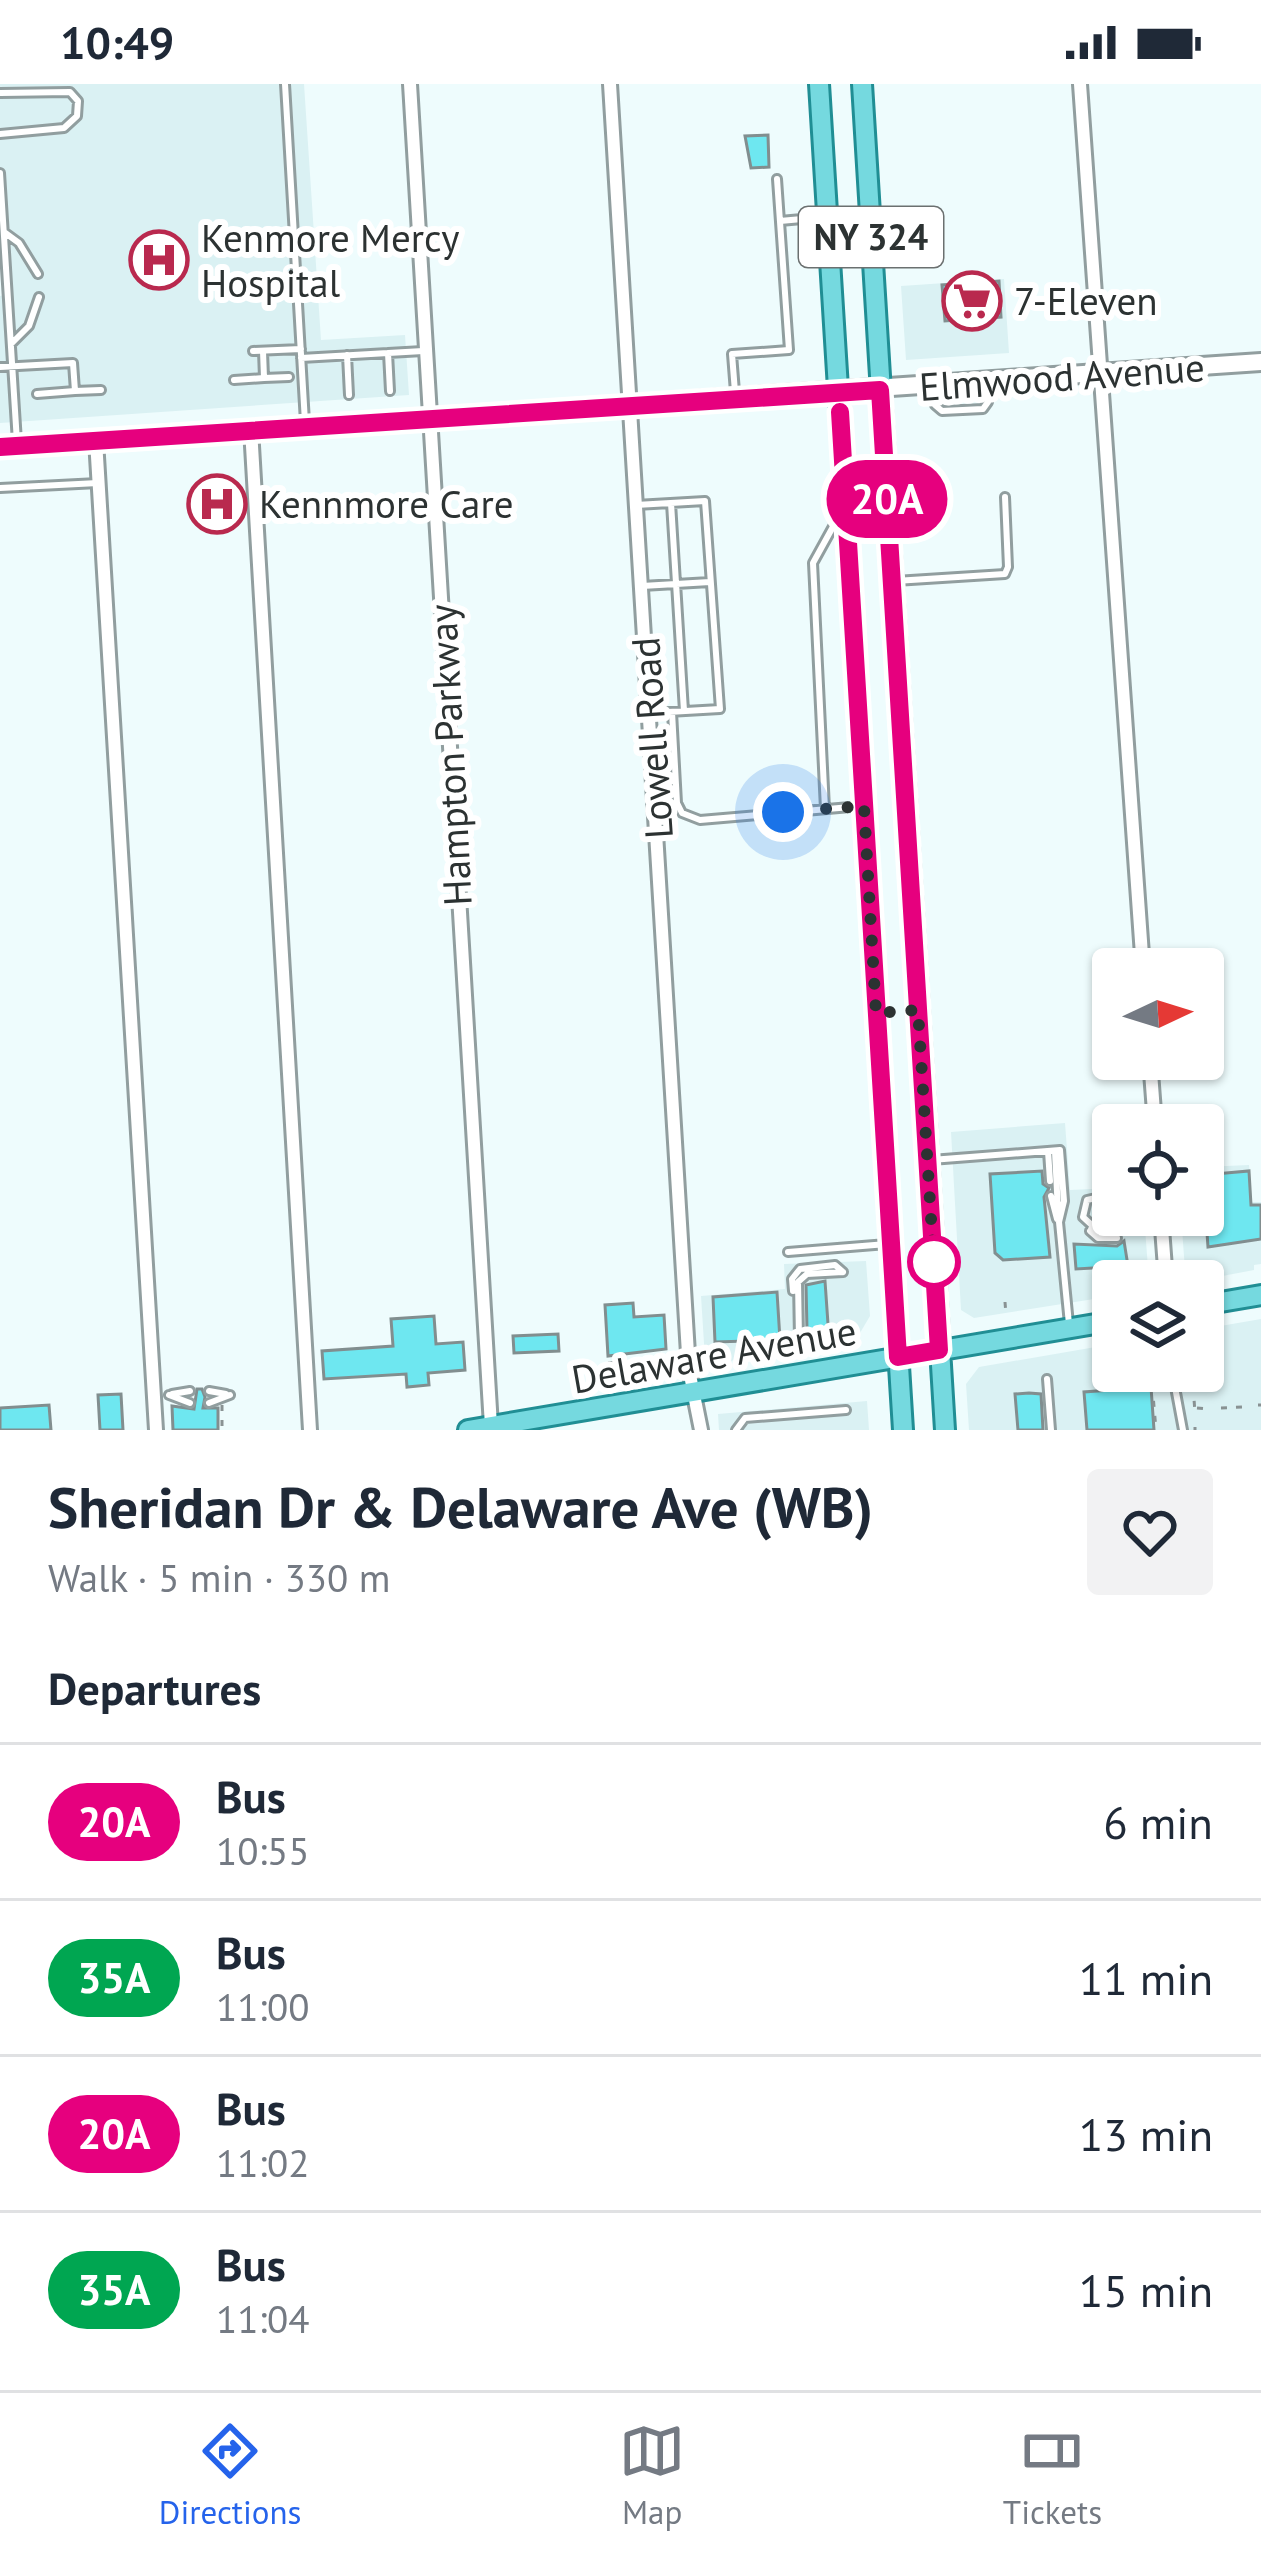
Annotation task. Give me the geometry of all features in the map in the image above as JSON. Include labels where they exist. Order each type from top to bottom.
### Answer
[{"type":"main road","name":"NY 324","points":[[819,84],[903,1430]]},
{"type":"main road","name":"NY 324","points":[[862,84],[945,1430]]},
{"type":"main road","points":[[855,670],[897,666]]},
{"type":"main road","points":[[876,1013],[918,1010]]},
{"type":"main road","points":[[1224,1301],[1261,1295]]},
{"type":"main road","name":"Delaware Avenue","points":[[468,1430],[533,1425],[694,1392],[1092,1324]]},
{"type":"street","name":"Hampton Parkway","points":[[410,84],[491,1426]]},
{"type":"street","name":"Lowell Road","points":[[610,84],[689,1370],[700,1430]]},
{"type":"street","points":[[1080,84],[1142,948]]},
{"type":"street","name":"Elmwood Avenue","points":[[8,446],[1261,362]]},
{"type":"street","points":[[251,429],[310,1430]]},
{"type":"street","points":[[96,440],[155,1430]]},
{"type":"lane","points":[[285,84],[305,426]]},
{"type":"lane","points":[[0,93],[70,92],[78,101],[77,116],[64,128],[0,134]]},
{"type":"lane","points":[[0,173],[12,366],[8,446]]},
{"type":"lane","points":[[736,400],[732,354],[789,350],[777,179]]},
{"type":"lane","points":[[780,220],[828,217]]},
{"type":"lane","points":[[4,232],[19,243],[38,274]]},
{"type":"lane","points":[[11,344],[29,326],[39,297]]},
{"type":"lane","points":[[264,378],[258,351],[347,355],[426,351]]},
{"type":"lane","points":[[388,353],[390,391]]},
{"type":"lane","points":[[347,355],[350,395]]},
{"type":"lane","points":[[0,367],[86,362]]},
{"type":"lane","points":[[74,363],[75,391]]},
{"type":"lane","points":[[233,380],[289,377]]},
{"type":"lane","points":[[932,386],[938,409],[983,409],[988,402],[988,382]]},
{"type":"lane","points":[[37,394],[101,390]]},
{"type":"lane","points":[[0,488],[98,483]]},
{"type":"lane","points":[[892,581],[1005,574],[1005,497]]},
{"type":"lane","points":[[636,505],[705,501],[719,709],[651,713]]},
{"type":"lane","points":[[671,503],[685,711]]},
{"type":"lane","points":[[825,809],[813,563],[845,505]]},
{"type":"lane","points":[[642,586],[710,582]]},
{"type":"lane","points":[[672,712],[677,803],[682,813],[700,820],[864,806]]},
{"type":"lane","points":[[928,1160],[1054,1151]]},
{"type":"lane","points":[[1050,1180],[1054,1151]]},
{"type":"lane","points":[[1054,1151],[1070,1328]]},
{"type":"lane","points":[[1051,1196],[1059,1222]]},
{"type":"lane","points":[[1092,1200],[1083,1210],[1092,1227]]},
{"type":"lane","points":[[788,1252],[890,1244]]},
{"type":"lane","points":[[793,1292],[795,1273],[806,1267],[835,1265],[843,1272],[807,1274],[798,1282],[799,1339],[838,1336]]},
{"type":"lane","points":[[1047,1379],[1051,1430]]},
{"type":"lane","points":[[1176,1392],[1183,1430]]},
{"type":"lane","points":[[169,1395],[190,1397]]},
{"type":"lane","points":[[209,1397],[230,1395]]},
{"type":"lane","points":[[736,1430],[745,1418],[846,1410]]},
{"type":"path","points":[[1005,1302],[1006,1315]]},
{"type":"path","points":[[608,1363],[624,1358],[625,1381]]},
{"type":"path","points":[[1153,1392],[1156,1430]]},
{"type":"path","points":[[1194,1392],[1195,1410],[1208,1409]]},
{"type":"path","points":[[222,1403],[222,1430]]},
{"type":"path","points":[[1221,1408],[1242,1407]]},
{"type":"shaded area","name":"Kenmore Mercy Hospital","points":[[0,84],[304,84],[321,340],[405,335],[409,395],[0,423],[0,296],[5,295]]},
{"type":"shaded area","points":[[1004,279],[1009,353],[906,360],[901,286]]},
{"type":"shaded area","points":[[1065,1123],[1070,1190],[1092,1189],[1092,1236],[1146,1236],[1147,1260],[1092,1260],[1092,1299],[974,1318],[961,1310],[951,1132]]},
{"type":"shaded area","points":[[1249,1165],[1252,1202],[1261,1202],[1261,1264],[1254,1265],[1254,1270],[1224,1276],[1224,1260],[1184,1260],[1183,1236],[1224,1236],[1224,1166]]},
{"type":"shaded area","points":[[866,1261],[870,1316],[857,1338],[713,1364],[705,1359],[701,1296],[785,1289],[784,1264]]},
{"type":"shaded area","points":[[1261,1319],[1261,1430],[969,1430],[966,1384],[979,1367],[1092,1348],[1092,1392],[1224,1392],[1224,1325]]},
{"type":"shaded area","points":[[867,1401],[869,1430],[719,1430],[718,1414]]},
{"type":"building","points":[[768,135],[769,167],[751,168],[745,136]]},
{"type":"building","name":"7-Eleven","points":[[999,281],[1001,317],[945,321],[942,285]]},
{"type":"building","points":[[1042,1171],[1043,1184],[1049,1188],[1044,1197],[1050,1257],[1003,1260],[995,1253],[990,1174]]},
{"type":"building","points":[[1249,1171],[1251,1205],[1261,1205],[1261,1239],[1208,1247],[1207,1236],[1224,1236],[1224,1173]]},
{"type":"building","points":[[1124,1241],[1127,1260],[1092,1260],[1092,1268],[1076,1269],[1074,1244],[1117,1246]]},
{"type":"building","points":[[825,1281],[828,1324],[825,1329],[807,1330],[806,1285]]},
{"type":"building","points":[[777,1292],[780,1340],[715,1342],[713,1297]]},
{"type":"building","points":[[633,1303],[634,1317],[664,1315],[666,1349],[608,1356],[605,1305]]},
{"type":"building","points":[[434,1316],[436,1344],[463,1342],[465,1370],[428,1373],[429,1385],[407,1387],[406,1374],[324,1379],[322,1351],[393,1346],[391,1319]]},
{"type":"building","points":[[558,1334],[559,1351],[514,1353],[513,1336]]},
{"type":"building","points":[[197,1389],[205,1397],[203,1408],[218,1408],[218,1430],[173,1430],[172,1406],[194,1409]]},
{"type":"building","points":[[1084,1392],[1151,1392],[1154,1430],[1087,1430]]},
{"type":"building","points":[[121,1394],[123,1430],[100,1430],[98,1395]]},
{"type":"building","points":[[1015,1394],[1041,1394],[1043,1430],[1018,1430]]},
{"type":"building","points":[[49,1405],[51,1430],[0,1430],[0,1408]]},
{"type":"bus line","name":"20A","points":[[0,447],[880,390],[939,1350],[898,1357],[840,412]]},
{"type":"place","name":"Kenmore Mercy Hospital","points":[[159,260]]},
{"type":"place","name":"7-Eleven","points":[[972,301]]},
{"type":"place","name":"Kennmore Care","points":[[217,504]]},
{"type":"route","points":[[783,812],[864,806],[876,1013],[918,1010],[935,1282],[934,1262]]}]
